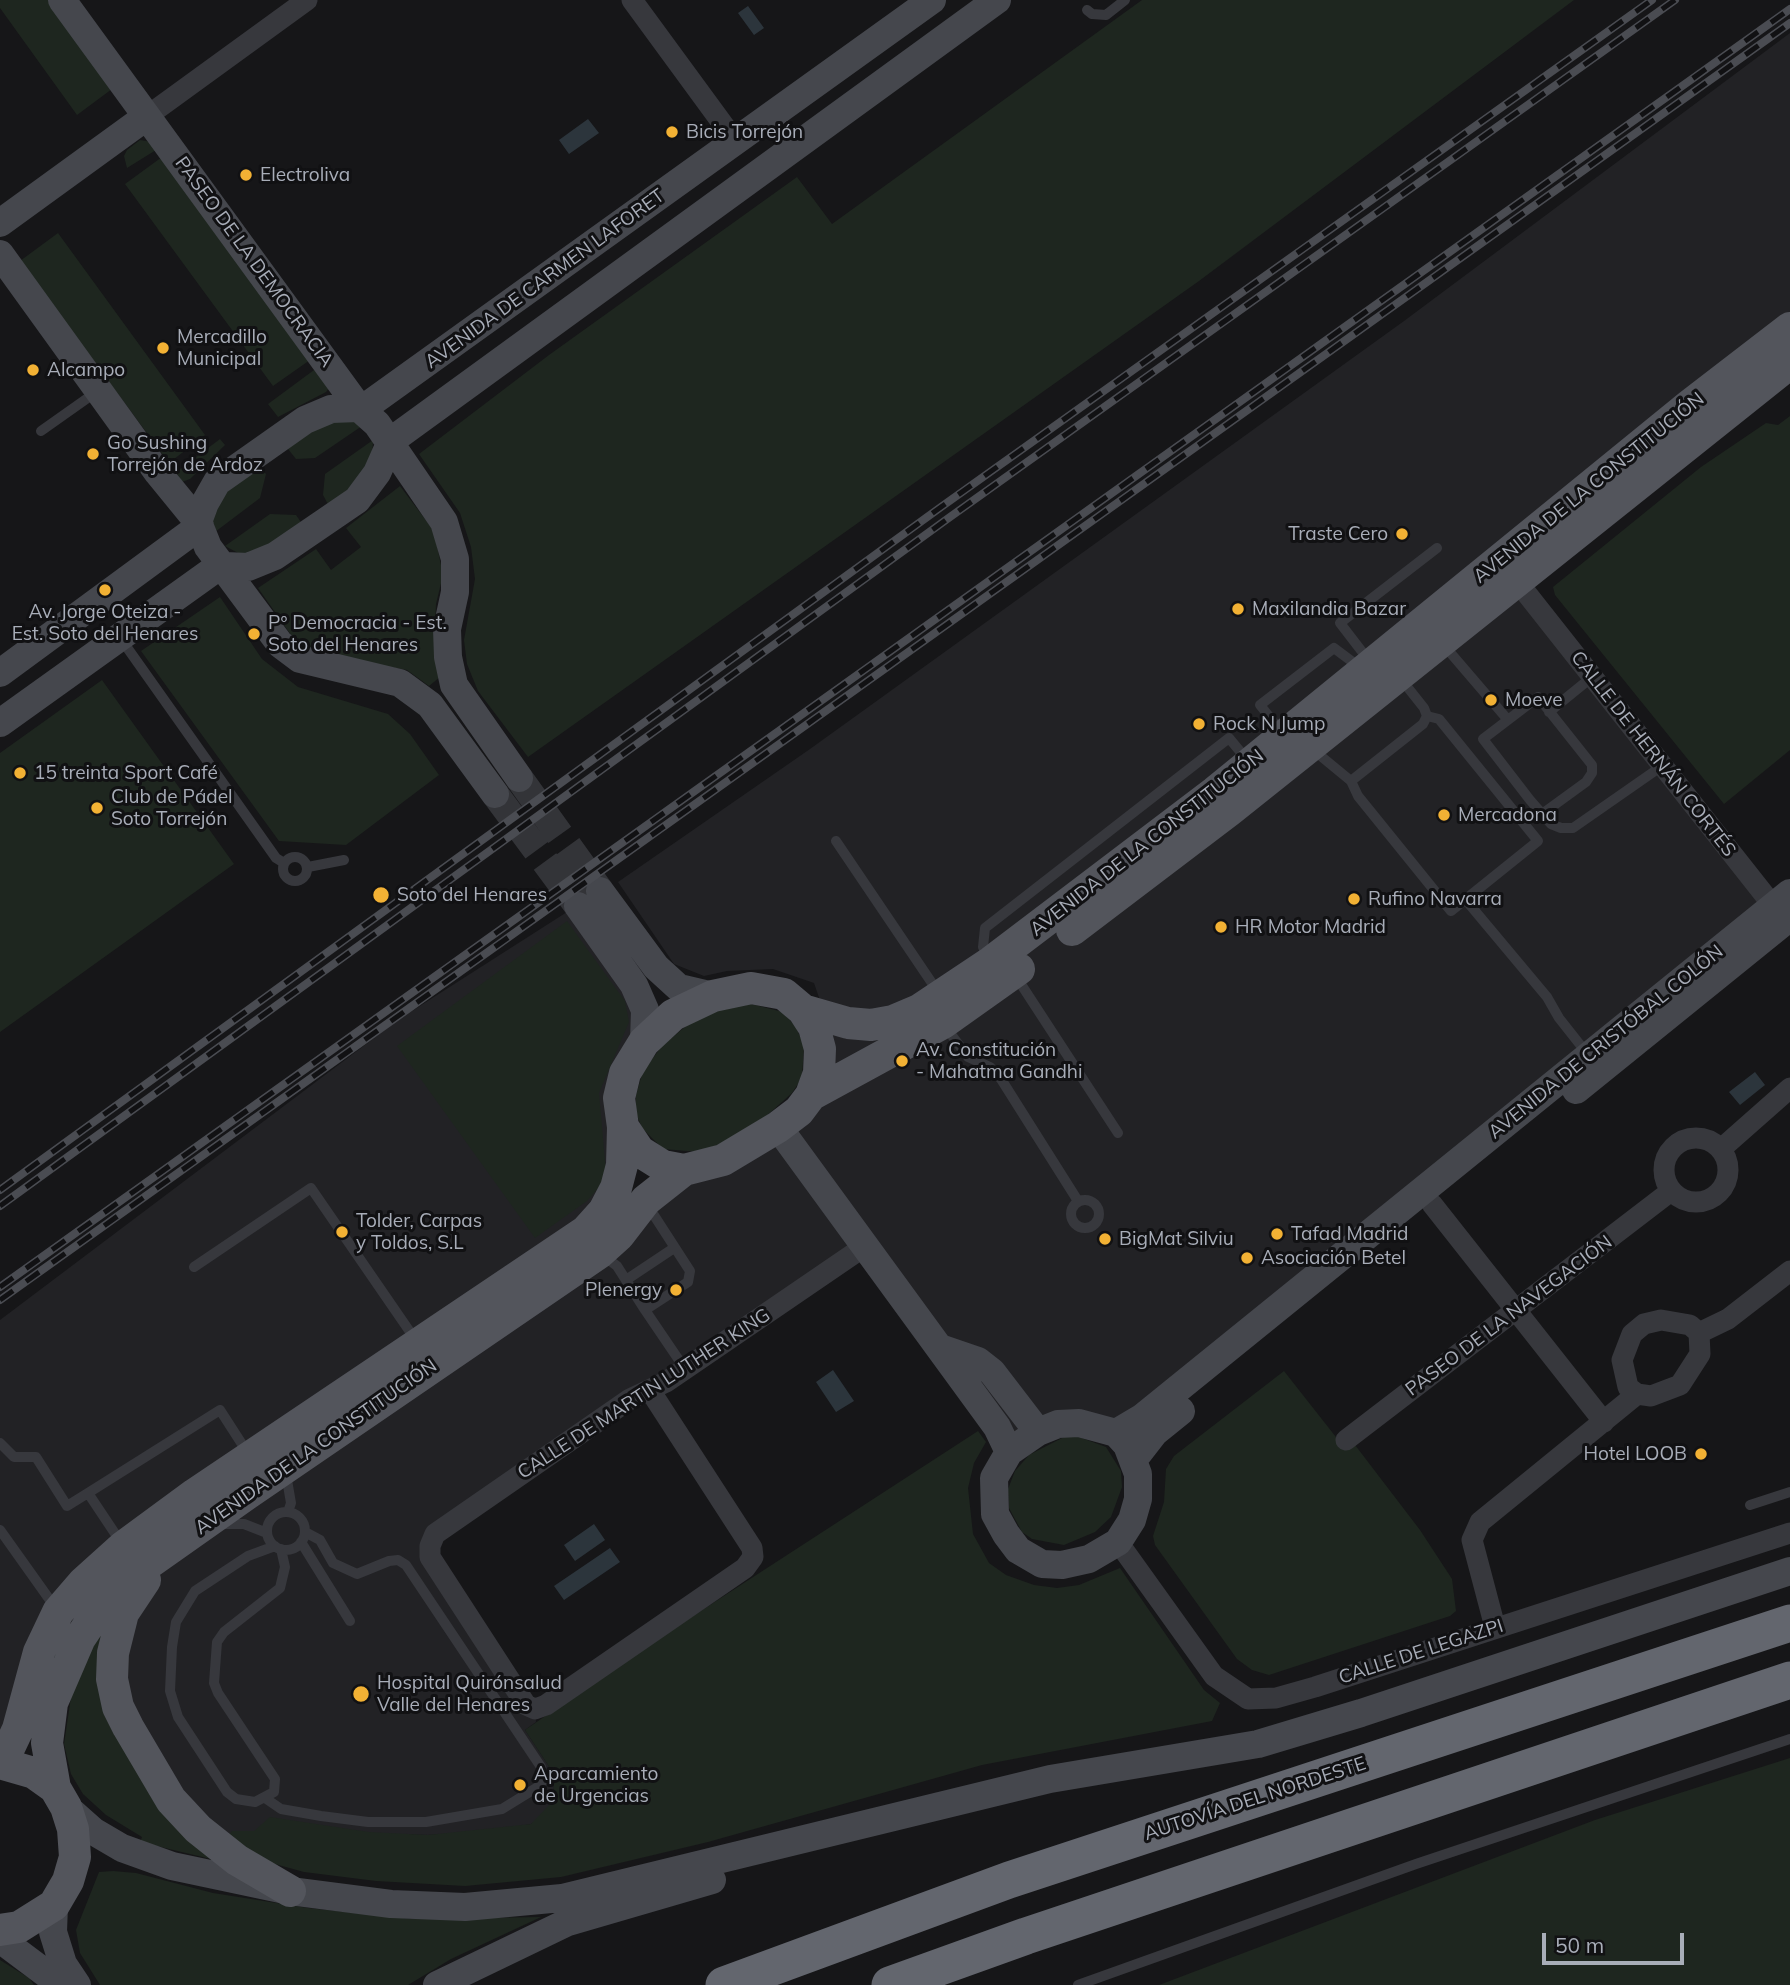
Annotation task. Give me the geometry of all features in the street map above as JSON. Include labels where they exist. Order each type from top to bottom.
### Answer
[{"type":"highway","name":"AUTOVÍA DEL NORDESTE","points":[[724,1985],[1009,1880],[1790,1623]]},
{"type":"highway","points":[[890,1985],[1039,1931],[1790,1680]]},
{"type":"highway","points":[[707,1985],[762,1969]]},
{"type":"main road","name":"AVENIDA DE LA CONSTITUCIÓN","points":[[811,1095],[942,1009],[1230,810],[1297,741],[1378,670],[1680,413],[1790,328]]},
{"type":"main road","name":"AVENIDA DE LA CONSTITUCIÓN","points":[[1378,670],[1441,641],[1790,363]]},
{"type":"main road","name":"AVENIDA DE LA CONSTITUCIÓN","points":[[1002,967],[1250,763],[1297,741]]},
{"type":"main road","points":[[751,988],[784,994],[803,1010],[814,1027],[820,1049],[819,1073],[811,1095],[799,1111],[779,1127],[723,1160],[684,1170],[663,1166],[639,1151],[623,1127],[619,1098],[625,1073],[644,1042],[673,1016],[713,996],[751,988]]},
{"type":"main road","name":"AVENIDA DE LA CONSTITUCIÓN","points":[[803,1010],[837,1021],[871,1025],[942,1009]]},
{"type":"main road","name":"AVENIDA DE LA CONSTITUCIÓN","points":[[0,1755],[10,1746],[18,1729],[38,1652],[58,1612],[83,1583],[123,1547],[251,1457],[586,1231],[604,1211],[616,1188],[622,1165],[623,1127]]},
{"type":"main road","name":"AVENIDA DE LA CONSTITUCIÓN","points":[[54,1905],[68,1881],[75,1857],[73,1829],[60,1798],[47,1743],[52,1703],[67,1664],[106,1599],[135,1573],[287,1466],[599,1253],[619,1235],[646,1200],[684,1170]]},
{"type":"main road","points":[[184,1539],[146,1578],[119,1624],[113,1653],[112,1679],[118,1707],[171,1800],[198,1829],[237,1860],[290,1891]]},
{"type":"main road","points":[[0,1763],[34,1773],[60,1798]]},
{"type":"main road","points":[[0,1930],[19,1927],[54,1905]]},
{"type":"street","name":"PASEO DE LA DEMOCRACIA","points":[[62,0],[360,409],[377,424],[444,522],[455,559],[455,592],[447,629],[448,657],[454,685],[519,778]]},
{"type":"street","points":[[0,223],[307,0]]},
{"type":"street","points":[[632,0],[736,141],[763,147],[758,173]]},
{"type":"street","name":"AVENIDA DE CARMEN LAFORET","points":[[360,409],[932,0]]},
{"type":"street","name":"AVENIDA DE CARMEN LAFORET","points":[[389,444],[997,0]]},
{"type":"street","points":[[0,254],[199,524],[208,547],[280,643],[300,659],[400,683],[430,705],[495,794]]},
{"type":"street","points":[[0,673],[199,524],[205,503],[217,482],[305,420],[331,409],[360,409]]},
{"type":"street","points":[[0,723],[223,565],[248,567],[275,556],[357,500],[377,473],[389,444]]},
{"type":"street","name":"CALLE DE HERNÁN CORTÉS","points":[[1516,580],[1662,766],[1786,913]]},
{"type":"street","points":[[644,1042],[645,1010],[589,898],[679,988],[713,996]]},
{"type":"street","name":"AVENIDA DE CRISTÓBAL COLÓN","points":[[1134,1459],[1155,1432],[1588,1056],[1786,913]]},
{"type":"street","name":"AVENIDA DE CRISTÓBAL COLÓN","points":[[1116,1433],[1143,1417],[1427,1198],[1786,913]]},
{"type":"street","points":[[1721,1149],[1790,1088]]},
{"type":"street","points":[[779,1127],[997,1427],[1009,1452]]},
{"type":"street","points":[[1690,1138],[1706,1139],[1721,1149],[1728,1163],[1727,1182],[1718,1195],[1699,1203],[1682,1200],[1671,1191],[1664,1176],[1665,1159],[1675,1145],[1690,1138]]},
{"type":"street","name":"PASEO DE LA NAVEGACIÓN","points":[[1346,1440],[1517,1312],[1671,1191]]},
{"type":"street","points":[[1427,1198],[1604,1422]]},
{"type":"street","name":"CALLE DE MARTIN LUTHER KING","points":[[651,1391],[752,1548],[753,1557],[745,1568],[546,1705],[535,1709],[526,1705],[430,1557],[430,1546],[435,1534],[630,1399],[651,1391],[865,1247]]},
{"type":"street","points":[[1699,1333],[1728,1319],[1790,1271]]},
{"type":"street","points":[[1661,1320],[1690,1325],[1699,1333],[1700,1354],[1681,1385],[1651,1395],[1637,1394],[1628,1387],[1622,1360],[1632,1334],[1644,1324],[1661,1320]]},
{"type":"street","points":[[940,1348],[978,1361],[992,1372],[1038,1432]]},
{"type":"street","points":[[1495,1628],[1472,1540],[1480,1522],[1637,1394]]},
{"type":"street","points":[[1079,1423],[1116,1433],[1134,1459],[1138,1499],[1132,1520],[1118,1542],[1089,1559],[1062,1565],[1042,1563],[1018,1550],[995,1514],[992,1493],[994,1478],[1009,1452],[1038,1432],[1058,1424],[1079,1423]]},
{"type":"street","name":"CALLE DE LEGAZPI","points":[[1118,1542],[1214,1676],[1248,1699],[1276,1698],[1790,1533]]},
{"type":"street","points":[[60,1798],[93,1831],[122,1848],[172,1866],[290,1891],[391,1904],[465,1908],[562,1898],[1050,1779],[1258,1744],[1374,1709],[1790,1571]]},
{"type":"street","points":[[437,1985],[568,1922],[992,1793]]},
{"type":"street","points":[[54,1905],[53,1932],[63,1964],[77,1985]]},
{"type":"street","points":[[0,1940],[48,1975],[54,1985]]},
{"type":"lane","points":[[1087,10],[1092,14],[1106,15],[1125,0]]},
{"type":"lane","points":[[41,431],[99,390]]},
{"type":"lane","points":[[1351,781],[1423,724],[1427,716],[1424,708],[1378,670],[1340,623],[1437,548]]},
{"type":"lane","points":[[120,636],[276,858],[284,863]]},
{"type":"lane","points":[[1441,641],[1508,720]]},
{"type":"lane","points":[[1549,712],[1592,677]]},
{"type":"lane","points":[[1542,814],[1586,782],[1592,774],[1592,765],[1538,697],[1483,739],[1542,814],[1561,828],[1573,828],[1662,766]]},
{"type":"lane","points":[[1297,741],[1351,781],[1358,796],[1451,911],[1538,841],[1488,785],[1440,719],[1427,716]]},
{"type":"lane","points":[[836,841],[942,1009],[968,1057],[990,1068],[1001,1079],[1079,1201]]},
{"type":"lane","points":[[284,863],[298,856],[308,867]]},
{"type":"lane","points":[[308,867],[344,860]]},
{"type":"lane","points":[[284,863],[284,875],[293,881],[304,878],[308,867]]},
{"type":"lane","points":[[1465,899],[1547,997],[1559,1018],[1588,1056]]},
{"type":"lane","points":[[1002,967],[1118,1133]]},
{"type":"lane","points":[[194,1268],[311,1188],[418,1344]]},
{"type":"lane","points":[[645,1310],[688,1282],[690,1270],[653,1218],[646,1200]]},
{"type":"lane","points":[[626,1280],[674,1248]]},
{"type":"lane","points":[[599,1253],[617,1266],[685,1369]]},
{"type":"lane","points":[[0,1443],[14,1457],[36,1457],[67,1506],[220,1410],[251,1457]]},
{"type":"lane","points":[[287,1466],[291,1503],[288,1512]]},
{"type":"lane","points":[[1750,1505],[1790,1492]]},
{"type":"lane","points":[[88,1493],[123,1547]]},
{"type":"lane","points":[[267,1533],[275,1515],[288,1512],[297,1515],[303,1537],[350,1620]]},
{"type":"lane","points":[[184,1539],[232,1522],[267,1533],[278,1548],[285,1567],[280,1588],[223,1632],[217,1642],[214,1683],[275,1779],[274,1792],[255,1802],[236,1799],[227,1791],[178,1717],[170,1691],[172,1647],[182,1609],[195,1591],[248,1556],[278,1548],[292,1549],[303,1537]]},
{"type":"lane","points":[[0,1530],[58,1612]]},
{"type":"lane","points":[[265,1798],[281,1809],[321,1816],[368,1822],[426,1822],[502,1809],[541,1784],[544,1778],[541,1767],[406,1565],[398,1560],[389,1561],[357,1574],[333,1563],[320,1540],[303,1537]]},
{"type":"lane","points":[[1078,1985],[1416,1864],[1790,1739]]},
{"type":"shaded area","points":[[0,0],[48,0],[112,89],[77,115],[0,8]]},
{"type":"shaded area","points":[[1142,0],[1574,0],[1199,281],[528,757],[478,691],[467,664],[464,640],[475,579],[471,547],[460,513],[419,454],[549,355],[797,177],[832,224]]},
{"type":"shaded area","points":[[748,6],[764,28],[754,35],[738,13]]},
{"type":"shaded area","points":[[1790,33],[1790,328],[1499,560],[1772,905],[1143,1417],[1098,1426],[1009,1452],[865,1247],[430,1546],[535,1709],[536,1722],[525,1730],[550,1768],[554,1785],[553,1802],[542,1817],[531,1824],[493,1831],[428,1835],[254,1831],[225,1840],[198,1829],[112,1679],[146,1578],[646,1200],[799,1111],[826,1018],[814,983],[773,969],[727,971],[704,976],[674,964],[618,882],[810,749],[1404,321]]},
{"type":"shaded area","points":[[588,119],[599,133],[569,154],[559,140]]},
{"type":"shaded area","points":[[140,140],[152,142],[156,150],[127,168],[124,156],[127,150]]},
{"type":"shaded area","points":[[162,157],[310,360],[273,386],[125,184]]},
{"type":"shaded area","points":[[58,233],[205,435],[169,463],[20,261]]},
{"type":"shaded area","points":[[314,370],[330,387],[326,392],[278,417],[268,404]]},
{"type":"shaded area","points":[[1790,416],[1790,750],[1724,804],[1555,595],[1553,587],[1701,467],[1766,423],[1778,425]]},
{"type":"shaded area","points":[[344,417],[362,426],[315,458],[296,459],[284,444]]},
{"type":"shaded area","points":[[220,439],[225,445],[190,479],[182,482],[176,472]]},
{"type":"shaded area","points":[[373,440],[372,465],[330,508],[323,495],[325,474]]},
{"type":"shaded area","points":[[257,464],[266,474],[260,498],[215,532],[212,524],[215,503]]},
{"type":"shaded area","points":[[400,486],[434,531],[443,575],[436,604],[434,649],[440,677],[429,686],[407,670],[335,658],[296,642],[258,588],[316,549],[331,570],[361,547],[346,528]]},
{"type":"shaded area","points":[[270,514],[296,515],[303,525],[257,553],[240,554],[225,546]]},
{"type":"shaded area","points":[[220,597],[262,659],[298,687],[388,714],[410,734],[439,775],[346,845],[279,841],[141,651]]},
{"type":"shaded area","name":"Club de Pádel Soto Torrejón","points":[[102,680],[234,864],[0,1032],[0,753]]},
{"type":"shaded area","points":[[567,912],[645,1010],[604,1211],[83,1583],[0,1755],[0,1320],[398,1020]]},
{"type":"shaded area","points":[[567,921],[625,1001],[629,1022],[599,1093],[606,1172],[600,1186],[587,1201],[535,1238],[397,1046]]},
{"type":"shaded area","points":[[747,1003],[783,1012],[796,1027],[804,1045],[802,1078],[792,1093],[762,1120],[725,1142],[699,1152],[663,1149],[642,1128],[636,1113],[636,1095],[643,1071],[662,1046],[686,1026],[706,1014]]},
{"type":"shaded area","points":[[1755,1072],[1765,1085],[1740,1105],[1729,1092]]},
{"type":"shaded area","points":[[833,1370],[854,1401],[836,1412],[816,1382]]},
{"type":"shaded area","points":[[1284,1371],[1343,1446],[1352,1441],[1420,1530],[1452,1579],[1456,1611],[1450,1616],[1269,1675],[1252,1670],[1237,1659],[1155,1545],[1153,1536],[1164,1502],[1166,1469],[1174,1456]]},
{"type":"shaded area","points":[[978,1431],[986,1442],[974,1463],[968,1488],[973,1534],[989,1563],[1006,1575],[1034,1585],[1057,1588],[1079,1585],[1120,1568],[1204,1690],[1220,1703],[1212,1721],[982,1765],[708,1842],[561,1877],[465,1886],[376,1881],[304,1872],[264,1861],[225,1840],[232,1831],[254,1831],[270,1817],[369,1832],[428,1835],[531,1824],[552,1802],[554,1785],[550,1768],[525,1730],[650,1644]]},
{"type":"shaded area","points":[[1064,1437],[1079,1437],[1106,1447],[1121,1471],[1122,1487],[1111,1517],[1095,1532],[1064,1545],[1032,1539],[1022,1532],[1009,1508],[1008,1489],[1015,1471],[1029,1455]]},
{"type":"shaded area","points":[[594,1524],[605,1540],[575,1561],[564,1545]]},
{"type":"shaded area","points":[[610,1548],[620,1562],[564,1600],[554,1586]]},
{"type":"shaded area","points":[[104,1625],[99,1654],[215,1860],[140,1842],[142,1837],[106,1815],[83,1794],[71,1774],[64,1744],[71,1697],[78,1676]]},
{"type":"shaded area","points":[[1790,1758],[1790,1985],[1159,1985],[1595,1820]]},
{"type":"shaded area","points":[[99,1872],[136,1873],[213,1893],[308,1908],[412,1919],[541,1917],[451,1959],[408,1985],[100,1985],[80,1953],[76,1930]]},
{"type":"shaded area","points":[[0,1960],[29,1978],[34,1985],[0,1985]]},
{"type":"tunnel","points":[[519,778],[600,891]]},
{"type":"tunnel","points":[[495,794],[578,906]]},
{"type":"railway","points":[[0,1190],[941,507],[1652,0]]},
{"type":"railway","points":[[0,1206],[950,517],[1675,0]]},
{"type":"railway","points":[[0,1287],[1790,9]]},
{"type":"railway","points":[[0,1300],[1790,23]]},
{"type":"place","name":"Bicis Torrejón","points":[[672,132]]},
{"type":"place","name":"Electroliva","points":[[246,175]]},
{"type":"place","name":"Mercadillo Municipal","points":[[163,348]]},
{"type":"place","name":"Alcampo","points":[[33,370]]},
{"type":"place","name":"Go Sushing Torrejón de Ardoz","points":[[93,454]]},
{"type":"place","name":"Traste Cero","points":[[1402,534]]},
{"type":"place","name":"Av. Jorge Oteiza - Est. Soto del Henares","points":[[105,590]]},
{"type":"place","name":"Maxilandia Bazar","points":[[1238,609]]},
{"type":"place","name":"Pº Democracia - Est. Soto del Henares","points":[[254,634]]},
{"type":"place","name":"Moeve","points":[[1491,700]]},
{"type":"place","name":"Rock N Jump","points":[[1199,724]]},
{"type":"place","name":"15 treinta Sport Café","points":[[20,773]]},
{"type":"place","name":"Club de Pádel Soto Torrejón","points":[[97,808]]},
{"type":"place","name":"Mercadona","points":[[1444,815]]},
{"type":"place","name":"Soto del Henares","points":[[381,895]]},
{"type":"place","name":"Rufino Navarra","points":[[1354,899]]},
{"type":"place","name":"HR Motor Madrid","points":[[1221,927]]},
{"type":"place","name":"Av. Constitución - Mahatma Gandhi","points":[[902,1061]]},
{"type":"place","name":"Tolder, Carpas y Toldos, S.L","points":[[342,1232]]},
{"type":"place","name":"Tafad Madrid","points":[[1277,1234]]},
{"type":"place","name":"BigMat Silviu","points":[[1105,1239]]},
{"type":"place","name":"Asociación Betel","points":[[1247,1258]]},
{"type":"place","name":"Plenergy","points":[[676,1290]]},
{"type":"place","name":"Hotel LOOB","points":[[1701,1454]]},
{"type":"place","name":"Hospital Quirónsalud Valle del Henares","points":[[361,1694]]},
{"type":"place","name":"Aparcamiento de Urgencias","points":[[520,1785]]}]
